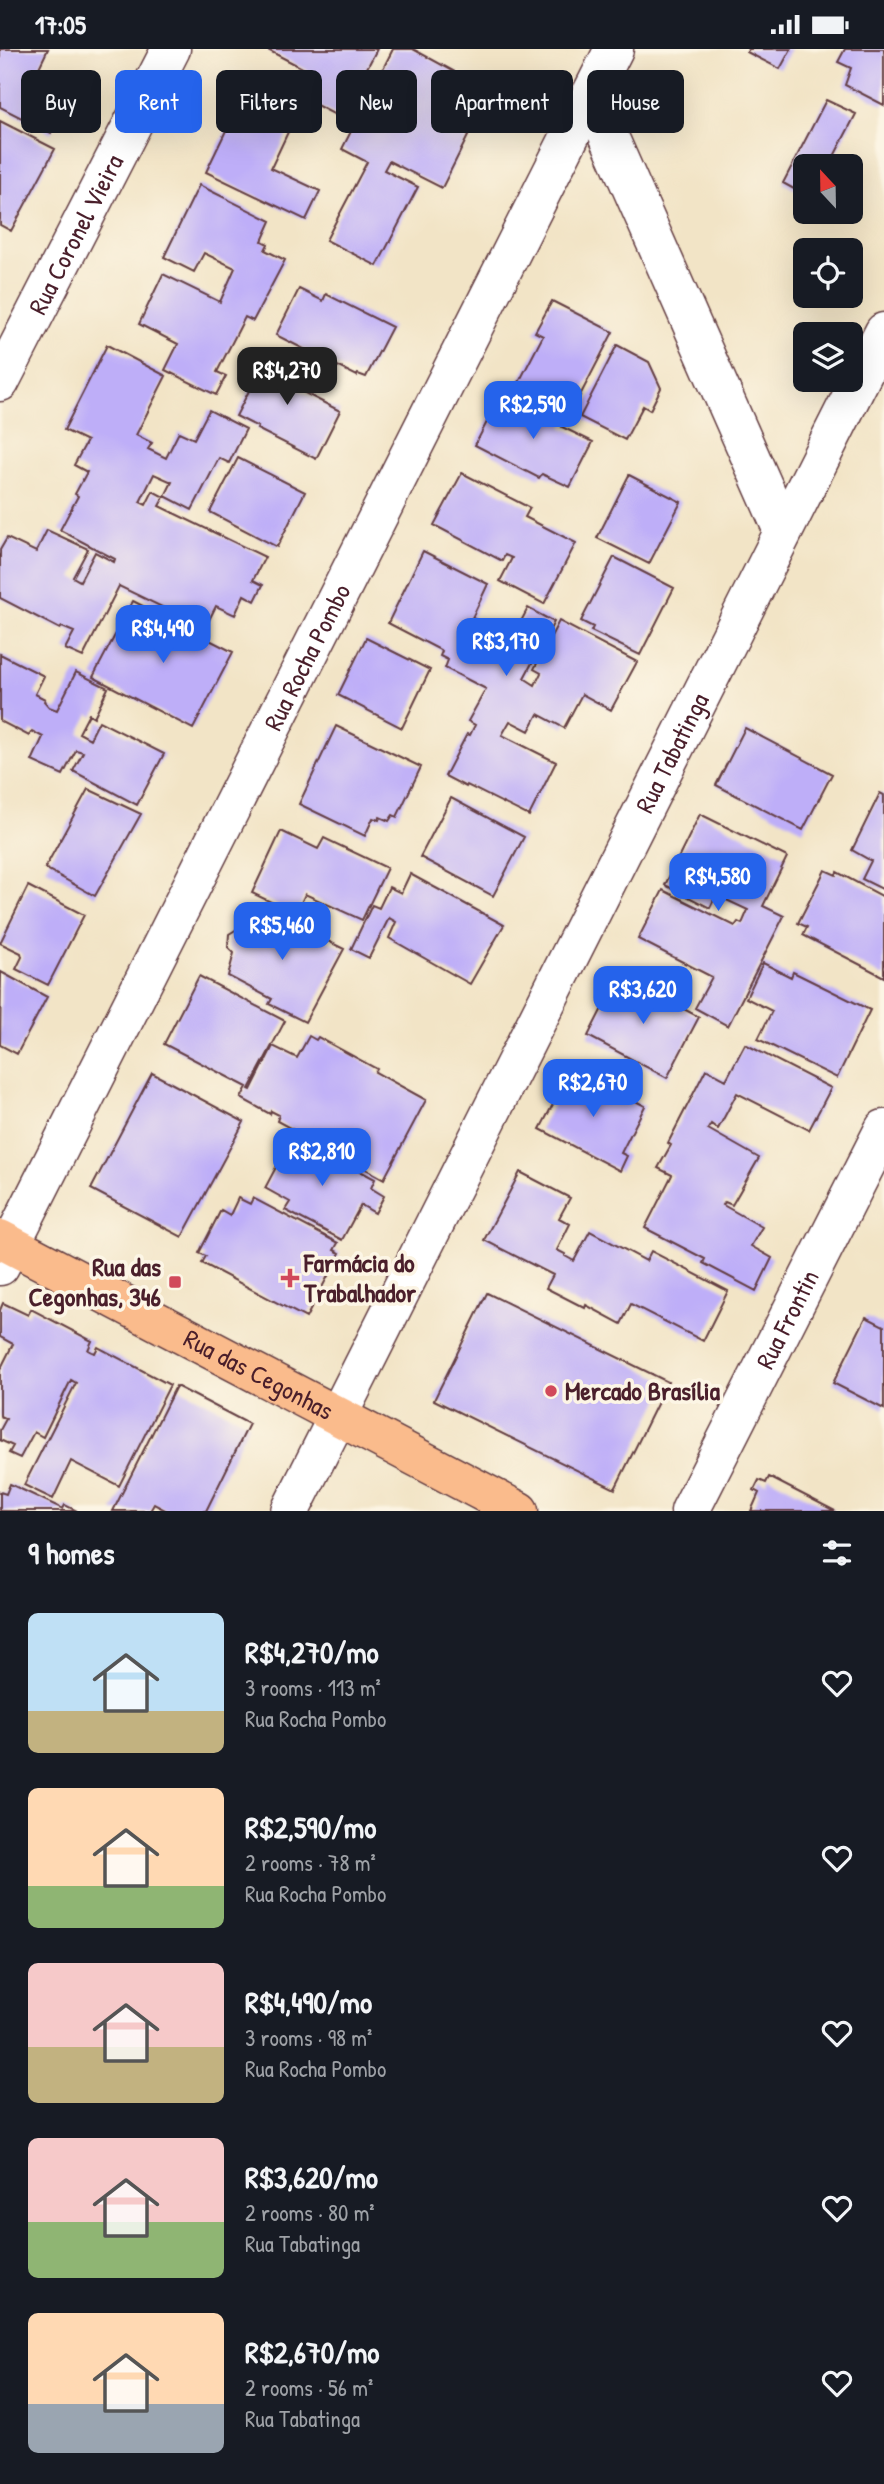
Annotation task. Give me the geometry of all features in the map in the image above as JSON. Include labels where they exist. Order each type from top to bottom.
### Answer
[{"type":"main road","name":"Rua das Cegonhas","points":[[4,1250],[338,1416],[519,1511]]},
{"type":"street","name":"Rua Coronel Vieira","points":[[0,382],[171,49]]},
{"type":"street","name":"Rua Rocha Pombo","points":[[604,70],[614,49]]},
{"type":"street","name":"Rua Rocha Pombo","points":[[4,1250],[587,104]]},
{"type":"street","points":[[607,133],[783,531]]},
{"type":"street","name":"Rua Tabatinga","points":[[290,1511],[884,332]]},
{"type":"street","name":"Rua Frontin","points":[[690,1511],[884,1129]]},
{"type":"building","points":[[0,49],[48,49],[38,70],[21,70],[21,118],[0,107]]},
{"type":"building","points":[[266,49],[377,49],[366,70],[336,70],[336,115],[322,108],[322,70],[306,70]]},
{"type":"building","points":[[393,49],[413,49],[451,70],[431,70],[431,133],[470,133],[442,188],[389,161],[384,170],[418,187],[377,266],[326,240],[367,162],[342,149],[350,133],[417,133],[417,70],[382,70]]},
{"type":"building","points":[[749,49],[791,49],[780,69],[747,52]]},
{"type":"building","points":[[845,49],[884,49],[884,105],[845,85],[851,68],[838,62]]},
{"type":"building","points":[[826,100],[856,114],[835,154],[798,154]]},
{"type":"building","points":[[0,121],[55,149],[11,231],[0,225]]},
{"type":"building","points":[[225,133],[288,133],[271,168],[320,191],[306,220],[206,172]]},
{"type":"building","points":[[793,164],[793,188],[783,183]]},
{"type":"building","points":[[199,185],[271,221],[262,241],[268,244],[265,250],[285,260],[253,321],[245,317],[217,372],[226,376],[216,395],[165,370],[178,344],[139,324],[163,274],[220,302],[235,268],[204,253],[194,272],[164,257]]},
{"type":"building","points":[[299,289],[323,301],[326,294],[392,327],[366,377],[357,376],[276,335]]},
{"type":"building","points":[[552,301],[613,332],[571,413],[517,386],[543,336],[535,332]]},
{"type":"building","points":[[107,345],[166,376],[136,435],[152,443],[148,449],[166,458],[179,432],[194,439],[209,410],[246,429],[229,463],[219,458],[192,510],[165,496],[172,482],[154,474],[140,502],[146,505],[153,491],[164,497],[159,506],[265,557],[253,580],[263,585],[255,601],[244,595],[235,615],[216,606],[205,628],[119,586],[83,657],[65,649],[74,632],[62,627],[60,629],[0,598],[0,550],[7,538],[36,552],[47,530],[88,549],[73,577],[80,581],[95,552],[114,562],[115,559],[60,530],[87,472],[74,465],[87,441],[64,430]]},
{"type":"building","points":[[617,345],[649,362],[661,388],[650,410],[643,406],[625,440],[580,417]]},
{"type":"building","points":[[270,350],[307,368],[297,389],[340,411],[316,459],[236,416]]},
{"type":"building","points":[[503,391],[565,422],[562,427],[593,442],[570,487],[542,474],[539,478],[475,445]]},
{"type":"building","points":[[238,458],[305,492],[277,547],[210,512]]},
{"type":"building","points":[[462,473],[530,508],[525,517],[576,543],[544,604],[500,581],[512,558],[505,555],[502,561],[434,525]]},
{"type":"building","points":[[629,475],[681,502],[649,564],[597,538]]},
{"type":"building","points":[[423,551],[488,584],[472,618],[491,627],[488,633],[509,644],[528,608],[554,622],[524,678],[535,685],[541,673],[534,669],[559,621],[637,662],[611,710],[582,694],[564,728],[538,714],[529,731],[510,721],[502,735],[556,762],[529,816],[445,776],[467,734],[470,735],[475,725],[468,721],[486,689],[445,668],[448,660],[440,656],[442,651],[388,623]]},
{"type":"building","points":[[614,557],[674,588],[640,655],[591,631],[593,627],[581,621]]},
{"type":"building","points":[[133,601],[233,652],[193,729],[93,677]]},
{"type":"building","points":[[366,638],[430,670],[402,728],[338,695]]},
{"type":"building","points":[[0,654],[44,676],[35,694],[45,699],[49,707],[57,710],[76,672],[108,688],[94,717],[89,714],[79,733],[90,739],[99,721],[164,754],[137,805],[73,771],[83,752],[76,750],[63,775],[32,761],[43,737],[32,731],[29,736],[0,721]]},
{"type":"building","points":[[336,726],[421,767],[397,817],[393,815],[389,821],[380,817],[379,820],[373,818],[365,836],[299,804]]},
{"type":"building","points":[[745,728],[832,774],[803,830],[716,785]]},
{"type":"building","points":[[88,789],[141,814],[95,896],[45,868]]},
{"type":"building","points":[[880,793],[884,795],[884,890],[862,879],[871,861],[852,850]]},
{"type":"building","points":[[451,798],[524,837],[493,896],[420,857]]},
{"type":"building","points":[[700,814],[787,857],[763,906],[784,916],[728,1026],[695,1008],[712,977],[638,939],[663,890],[735,926],[738,922],[742,924],[748,910],[716,895],[710,908],[665,885]]},
{"type":"building","points":[[281,831],[318,849],[324,838],[387,868],[362,920],[305,894],[296,914],[252,893]]},
{"type":"building","points":[[825,870],[836,875],[837,872],[884,897],[884,977],[803,935],[807,927],[798,923]]},
{"type":"building","points":[[410,874],[504,925],[470,984],[389,938],[396,922],[389,918],[369,958],[351,949],[372,905],[379,908],[389,887],[401,893]]},
{"type":"building","points":[[28,886],[84,915],[48,985],[16,969],[22,957],[21,953],[0,943]]},
{"type":"building","points":[[257,910],[265,910],[344,949],[305,1022],[269,1004],[272,999],[228,976],[234,953],[228,947],[229,934],[242,926]]},
{"type":"building","points":[[763,963],[791,977],[793,972],[870,1010],[837,1078],[758,1039],[772,1011],[746,998]]},
{"type":"building","points":[[1,972],[47,997],[17,1054],[0,1045]]},
{"type":"building","points":[[619,975],[699,1017],[667,1078],[588,1036]]},
{"type":"building","points":[[199,976],[285,1021],[249,1089],[251,1090],[273,1046],[297,1058],[309,1036],[316,1040],[318,1037],[377,1069],[375,1072],[426,1100],[384,1179],[277,1121],[279,1115],[271,1111],[270,1114],[241,1098],[247,1087],[164,1044]]},
{"type":"building","points":[[745,1044],[831,1088],[809,1130],[737,1093],[718,1129],[711,1124],[708,1129],[759,1158],[732,1205],[725,1202],[723,1205],[762,1227],[751,1246],[772,1258],[756,1291],[703,1263],[705,1259],[645,1228],[672,1175],[658,1168],[706,1069],[726,1080]]},
{"type":"building","points":[[572,1068],[645,1106],[621,1153],[627,1156],[620,1171],[540,1129]]},
{"type":"building","points":[[152,1073],[244,1122],[182,1237],[91,1189]]},
{"type":"building","points":[[293,1135],[375,1179],[371,1188],[384,1196],[375,1213],[361,1205],[342,1240],[285,1210],[290,1202],[265,1188]]},
{"type":"building","points":[[520,1172],[570,1198],[559,1218],[570,1224],[557,1250],[565,1256],[574,1261],[590,1231],[646,1261],[651,1251],[728,1291],[703,1341],[631,1304],[621,1324],[586,1305],[585,1308],[546,1288],[553,1275],[484,1240]]},
{"type":"building","points":[[238,1198],[250,1204],[253,1198],[338,1243],[334,1250],[340,1253],[306,1318],[202,1263],[206,1256],[199,1253],[221,1210],[230,1215]]},
{"type":"building","name":"Mercado Brasília","points":[[487,1293],[668,1382],[615,1489],[434,1400]]},
{"type":"building","points":[[3,1303],[28,1315],[31,1309],[92,1341],[88,1350],[95,1353],[98,1347],[170,1385],[119,1486],[71,1461],[53,1499],[24,1485],[76,1383],[71,1380],[43,1437],[34,1432],[20,1458],[9,1453],[13,1446],[0,1440],[0,1430],[6,1419],[0,1416],[0,1370],[13,1344],[0,1337],[0,1310]]},
{"type":"building","points":[[866,1317],[884,1326],[884,1409],[833,1383]]},
{"type":"building","points":[[176,1386],[249,1424],[206,1511],[167,1511],[154,1504],[150,1511],[113,1511]]},
{"type":"building","points":[[769,1477],[835,1511],[751,1511],[759,1493],[754,1490],[759,1480],[766,1483]]},
{"type":"building","points":[[10,1484],[63,1509],[65,1505],[77,1511],[0,1511],[0,1492],[6,1494]]},
{"type":"place","name":"Farmácia do Trabalhador","points":[[290,1278]]},
{"type":"place","name":"Rua das Cegonhas, 346","points":[[175,1282]]},
{"type":"place","name":"Mercado Brasília","points":[[551,1391]]}]
